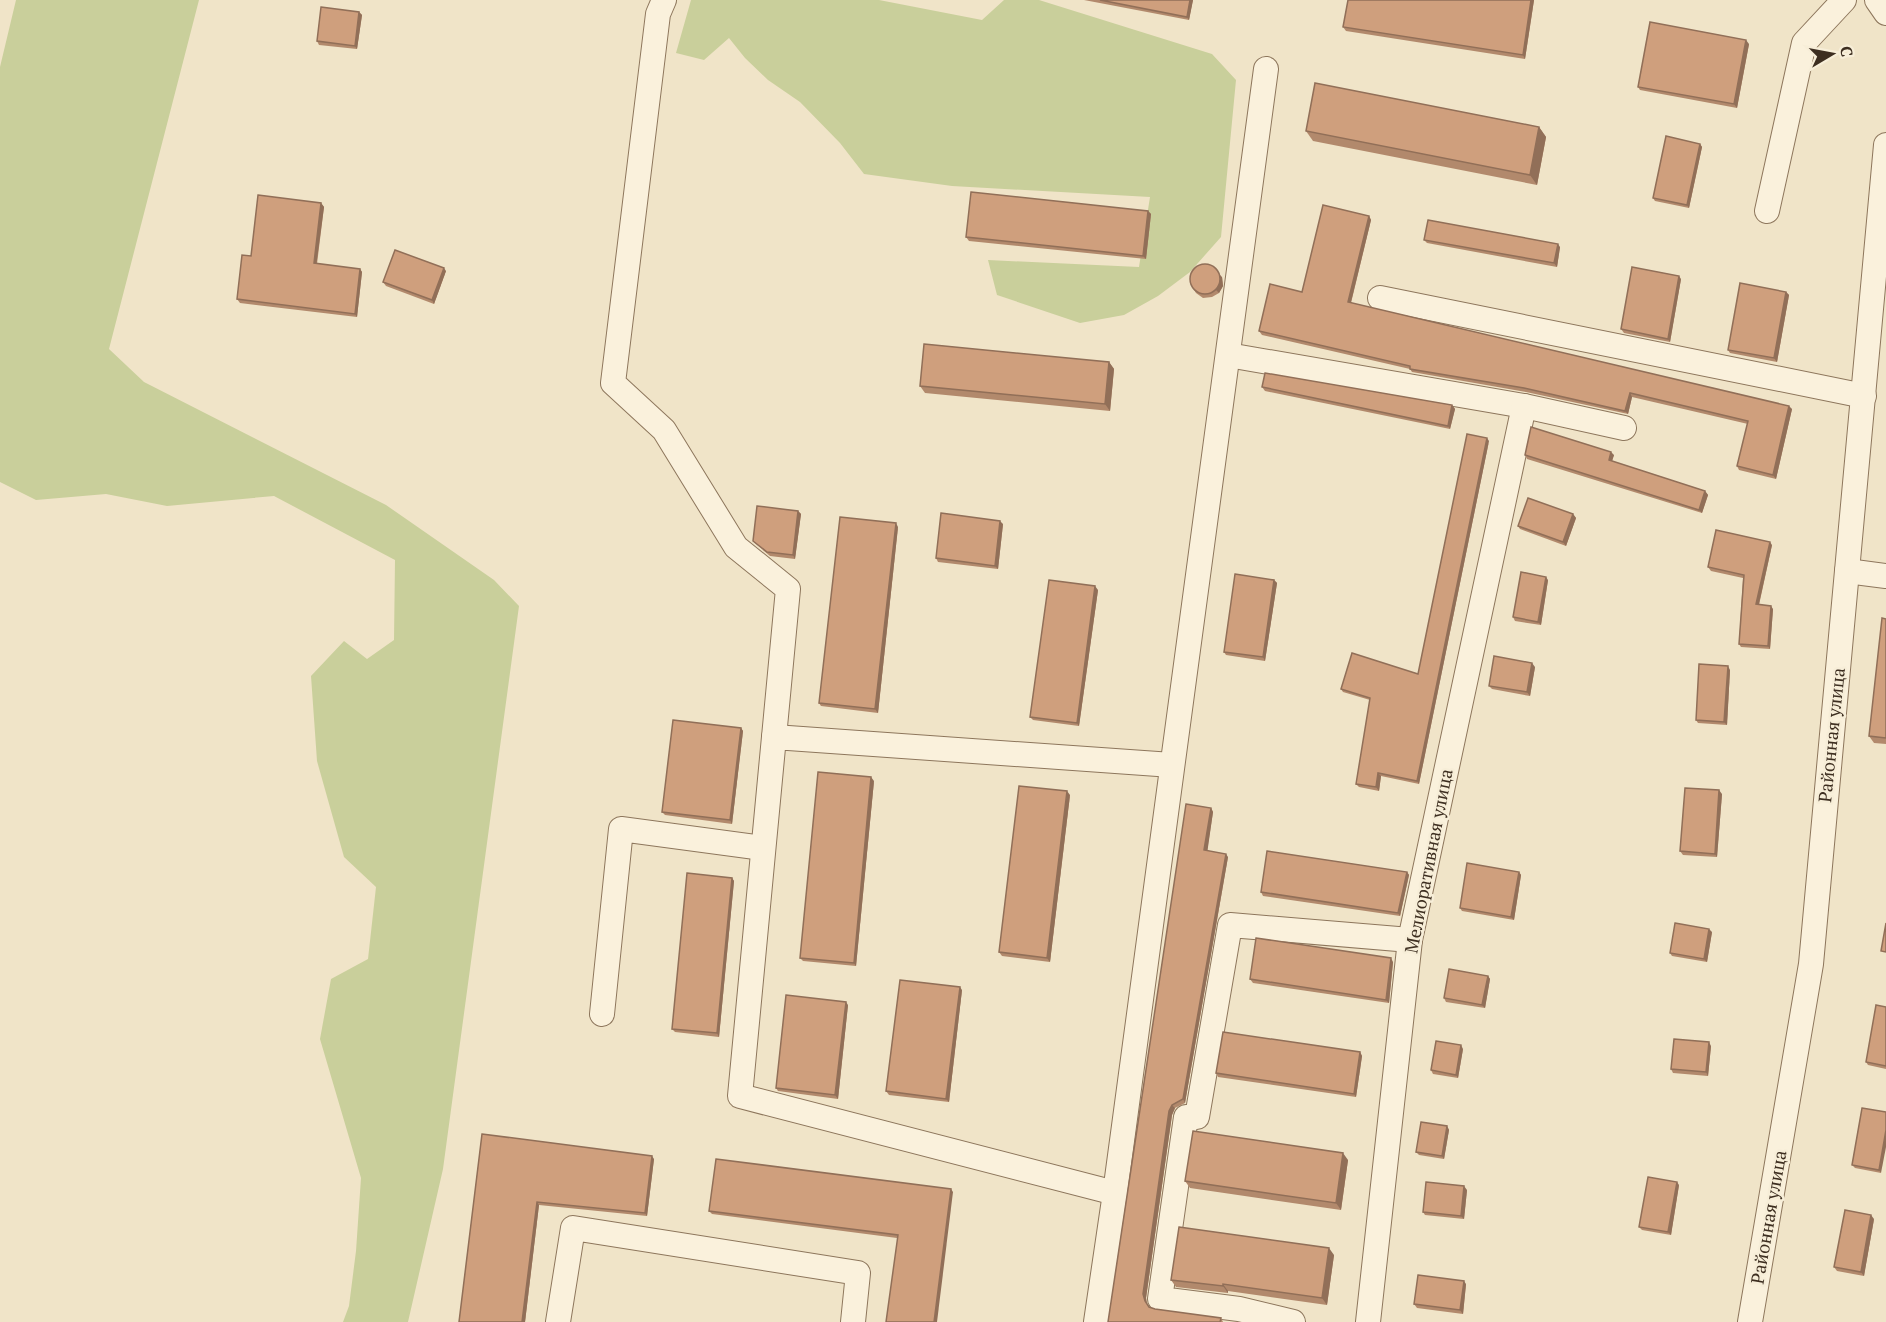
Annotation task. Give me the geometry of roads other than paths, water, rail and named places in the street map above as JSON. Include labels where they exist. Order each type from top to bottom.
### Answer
[{"type":"street","points":[[664,0],[658,14],[613,383],[664,430],[736,548],[788,589],[740,1096],[1115,1193]]},
{"type":"street","points":[[1767,211],[1804,43],[1844,0]]},
{"type":"street","points":[[1877,0],[1886,13]]},
{"type":"street","points":[[1095,1322],[1115,1193],[1266,69]]},
{"type":"street","name":"Районная улица","points":[[1750,1322],[1811,964],[1886,145]]},
{"type":"street","points":[[1380,298],[1864,396]]},
{"type":"street","points":[[1228,355],[1524,406],[1624,428]]},
{"type":"street","name":"Мелиоративная улица","points":[[1368,1322],[1410,940],[1524,406]]},
{"type":"street","points":[[1847,572],[1886,576]]},
{"type":"street","points":[[774,737],[1172,765]]},
{"type":"street","points":[[602,1014],[621,829],[763,849]]},
{"type":"street","points":[[1293,1322],[1239,1309],[1160,1299],[1185,1117],[1197,1117],[1230,925],[1410,940]]},
{"type":"street","points":[[558,1322],[573,1228],[858,1273],[853,1322]]}]
